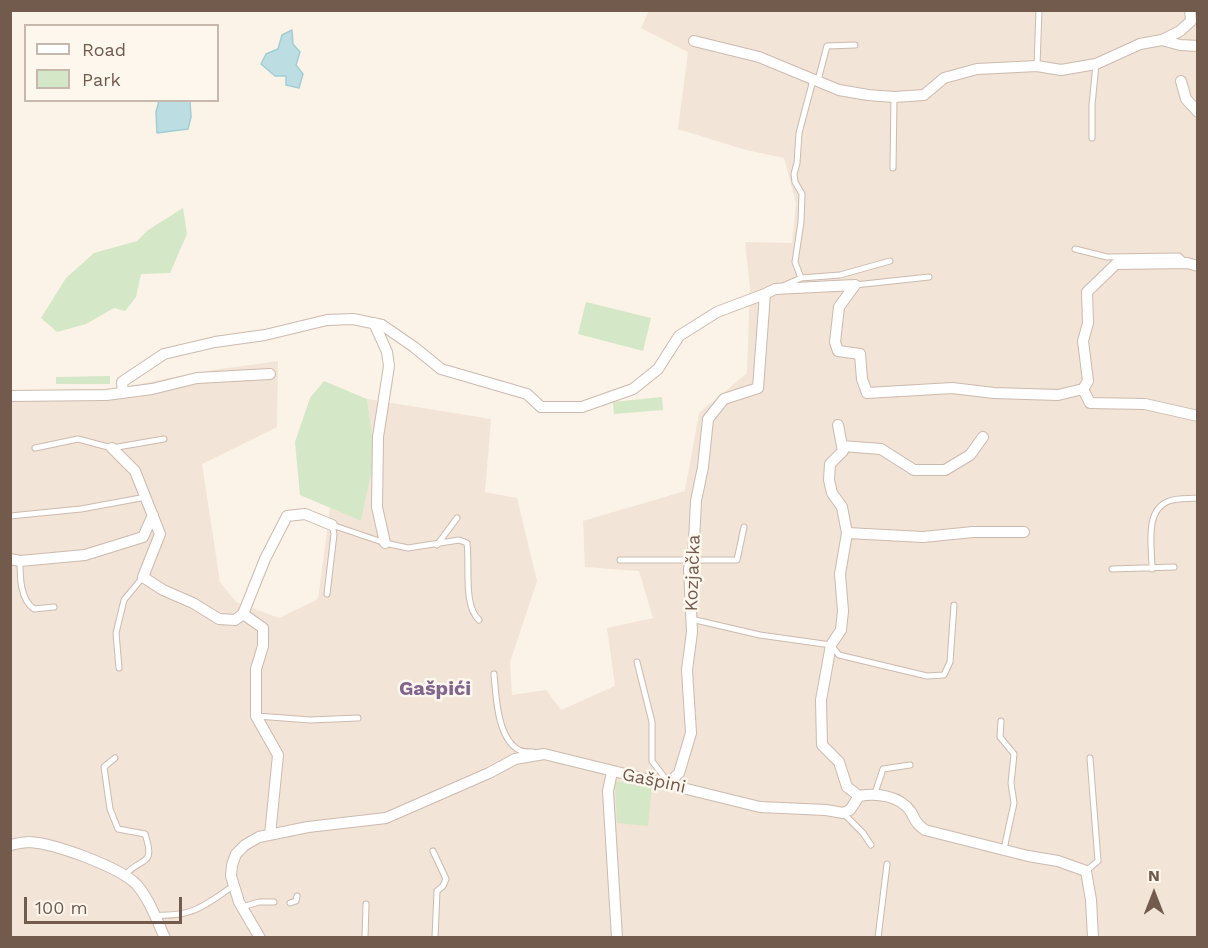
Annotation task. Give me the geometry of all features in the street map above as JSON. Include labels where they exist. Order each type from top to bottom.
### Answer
[{"type":"street","points":[[694,40],[759,57],[839,90],[868,96],[894,97],[924,95],[944,78],[977,69],[1037,66],[1061,70],[1096,64],[1140,44],[1162,40],[1180,31],[1191,21],[1190,10]]},
{"type":"street","points":[[1162,40],[1180,45],[1197,46]]},
{"type":"street","points":[[1181,81],[1186,99],[1197,112]]},
{"type":"street","points":[[855,285],[839,308],[835,342],[838,351],[860,354],[862,379],[867,393],[952,388],[994,393],[1058,395],[1083,389],[1088,381],[1083,341],[1088,322],[1087,292],[1116,264],[1192,264]]},
{"type":"street","points":[[123,393],[122,382],[164,354],[215,342],[265,335],[327,320],[353,318],[382,325],[441,369],[527,394],[541,407],[582,407],[633,389],[658,369],[679,336],[717,312],[770,291],[855,285]]},
{"type":"street","name":"Kozjačka","points":[[669,783],[679,773],[691,733],[687,669],[692,632],[689,568],[693,560],[696,501],[703,467],[708,419],[724,399],[758,388],[770,291]]},
{"type":"street","points":[[374,322],[384,345],[389,366],[378,437],[377,507],[385,543]]},
{"type":"street","points":[[10,396],[106,395],[152,389],[197,378],[270,374]]},
{"type":"street","points":[[1083,389],[1090,403],[1145,404],[1197,416]]},
{"type":"street","points":[[838,425],[843,450],[830,464],[829,480],[832,493],[842,507],[847,533],[840,574],[843,611],[841,630],[831,645],[821,700],[822,745],[839,762],[847,787],[859,796]]},
{"type":"street","points":[[842,447],[881,449],[914,470],[945,470],[970,455],[983,437]]},
{"type":"street","points":[[112,448],[135,471],[160,534],[143,577],[219,619],[235,620],[243,614],[266,558],[287,516],[305,514],[332,525]]},
{"type":"street","points":[[15,560],[85,555],[143,537],[153,515]]},
{"type":"street","points":[[847,533],[923,537],[973,532],[1024,532]]},
{"type":"street","points":[[243,614],[263,628],[263,646],[255,669],[256,716],[278,755],[270,835]]},
{"type":"street","name":"Gašpini","points":[[260,938],[242,907],[234,886],[232,865],[236,854],[245,844],[270,835],[308,827],[386,818],[515,759],[544,754],[759,807],[843,813]]},
{"type":"street","points":[[612,772],[608,791],[617,938]]},
{"type":"street","points":[[843,813],[850,810],[859,796],[875,793],[903,803],[911,812],[915,824],[925,830],[1059,861],[1086,871],[1091,900],[1093,938]]},
{"type":"street","points":[[10,845],[29,842],[49,845],[111,867],[125,875],[137,885],[155,915],[165,938]]},
{"type":"lane","points":[[1037,66],[1039,10]]},
{"type":"lane","points":[[801,278],[795,262],[801,222],[802,194],[795,182],[794,174],[799,133],[827,46],[855,45]]},
{"type":"lane","points":[[1092,138],[1096,64]]},
{"type":"lane","points":[[893,168],[894,97]]},
{"type":"lane","points":[[1075,249],[1107,257],[1179,256],[1192,264]]},
{"type":"lane","points":[[770,291],[801,278],[840,275],[890,261]]},
{"type":"lane","points":[[855,285],[929,277]]},
{"type":"lane","points":[[35,448],[78,439],[112,448],[164,439]]},
{"type":"lane","points":[[10,516],[81,509],[146,497]]},
{"type":"lane","points":[[1152,569],[1152,520],[1159,507],[1171,500],[1197,498]]},
{"type":"lane","points":[[437,544],[458,518]]},
{"type":"lane","points":[[332,525],[385,543],[408,548],[459,540],[466,543],[469,558],[470,604],[473,615],[479,620]]},
{"type":"lane","points":[[327,594],[334,534],[332,525]]},
{"type":"lane","points":[[620,560],[737,560],[744,527]]},
{"type":"lane","points":[[15,560],[27,604],[34,609],[54,607]]},
{"type":"lane","points":[[1112,569],[1174,567]]},
{"type":"lane","points":[[119,668],[116,633],[124,600],[143,577]]},
{"type":"lane","points":[[691,619],[760,635],[831,645],[839,655],[927,676],[944,675],[950,662],[954,605]]},
{"type":"lane","points":[[637,662],[651,722],[652,761],[669,783]]},
{"type":"lane","points":[[494,674],[496,697],[505,736],[519,750],[544,754]]},
{"type":"lane","points":[[256,716],[310,720],[358,718]]},
{"type":"lane","points":[[1001,721],[1000,737],[1014,754],[1011,783],[1014,803],[1004,849]]},
{"type":"lane","points":[[115,758],[104,767],[110,809],[118,829],[145,834],[149,847],[149,856],[146,861],[132,866],[125,875]]},
{"type":"lane","points":[[1086,871],[1098,861],[1090,758]]},
{"type":"lane","points":[[875,793],[883,770],[910,765]]},
{"type":"lane","points":[[843,813],[863,833],[871,845]]},
{"type":"lane","points":[[433,851],[446,879],[437,891],[435,938]]},
{"type":"lane","points":[[879,938],[887,864]]},
{"type":"lane","points":[[155,915],[176,916],[191,913],[234,886]]},
{"type":"lane","points":[[290,903],[296,901],[297,896]]},
{"type":"lane","points":[[242,907],[259,902],[274,902]]},
{"type":"lane","points":[[365,938],[366,904]]},
{"type":"shaded area","points":[[649,11],[1197,11],[1197,937],[11,938],[11,391],[110,390],[200,372],[278,361],[277,427],[202,464],[220,582],[236,602],[279,618],[318,599],[330,508],[361,521],[375,456],[367,399],[491,419],[485,492],[517,498],[537,581],[510,662],[512,695],[546,690],[561,710],[615,686],[607,628],[653,618],[639,571],[585,567],[583,521],[685,491],[699,413],[747,373],[750,288],[745,242],[792,243],[796,203],[784,158],[746,150],[678,129],[688,52],[641,28]]},
{"type":"green space","points":[[183,208],[187,234],[170,273],[141,274],[136,297],[125,311],[114,308],[86,324],[57,332],[41,318],[66,278],[94,253],[137,241],[148,230]]},
{"type":"green space","points":[[586,302],[651,318],[643,351],[578,334]]},
{"type":"green space","points":[[110,376],[110,384],[56,384],[56,377]]},
{"type":"green space","points":[[324,381],[367,399],[375,456],[361,521],[300,495],[295,442],[310,398]]},
{"type":"green space","points":[[662,397],[663,410],[614,414],[613,402]]},
{"type":"green space","points":[[615,781],[652,786],[648,826],[617,823]]},
{"type":"water","points":[[292,30],[293,44],[300,52],[296,65],[303,74],[299,88],[286,85],[286,76],[275,76],[261,64],[266,54],[278,49],[282,35]]},
{"type":"water","points":[[159,102],[190,102],[191,117],[188,129],[157,133],[156,112]]},
{"type":"district","name":"Gašpići","points":[[435,689]]}]
